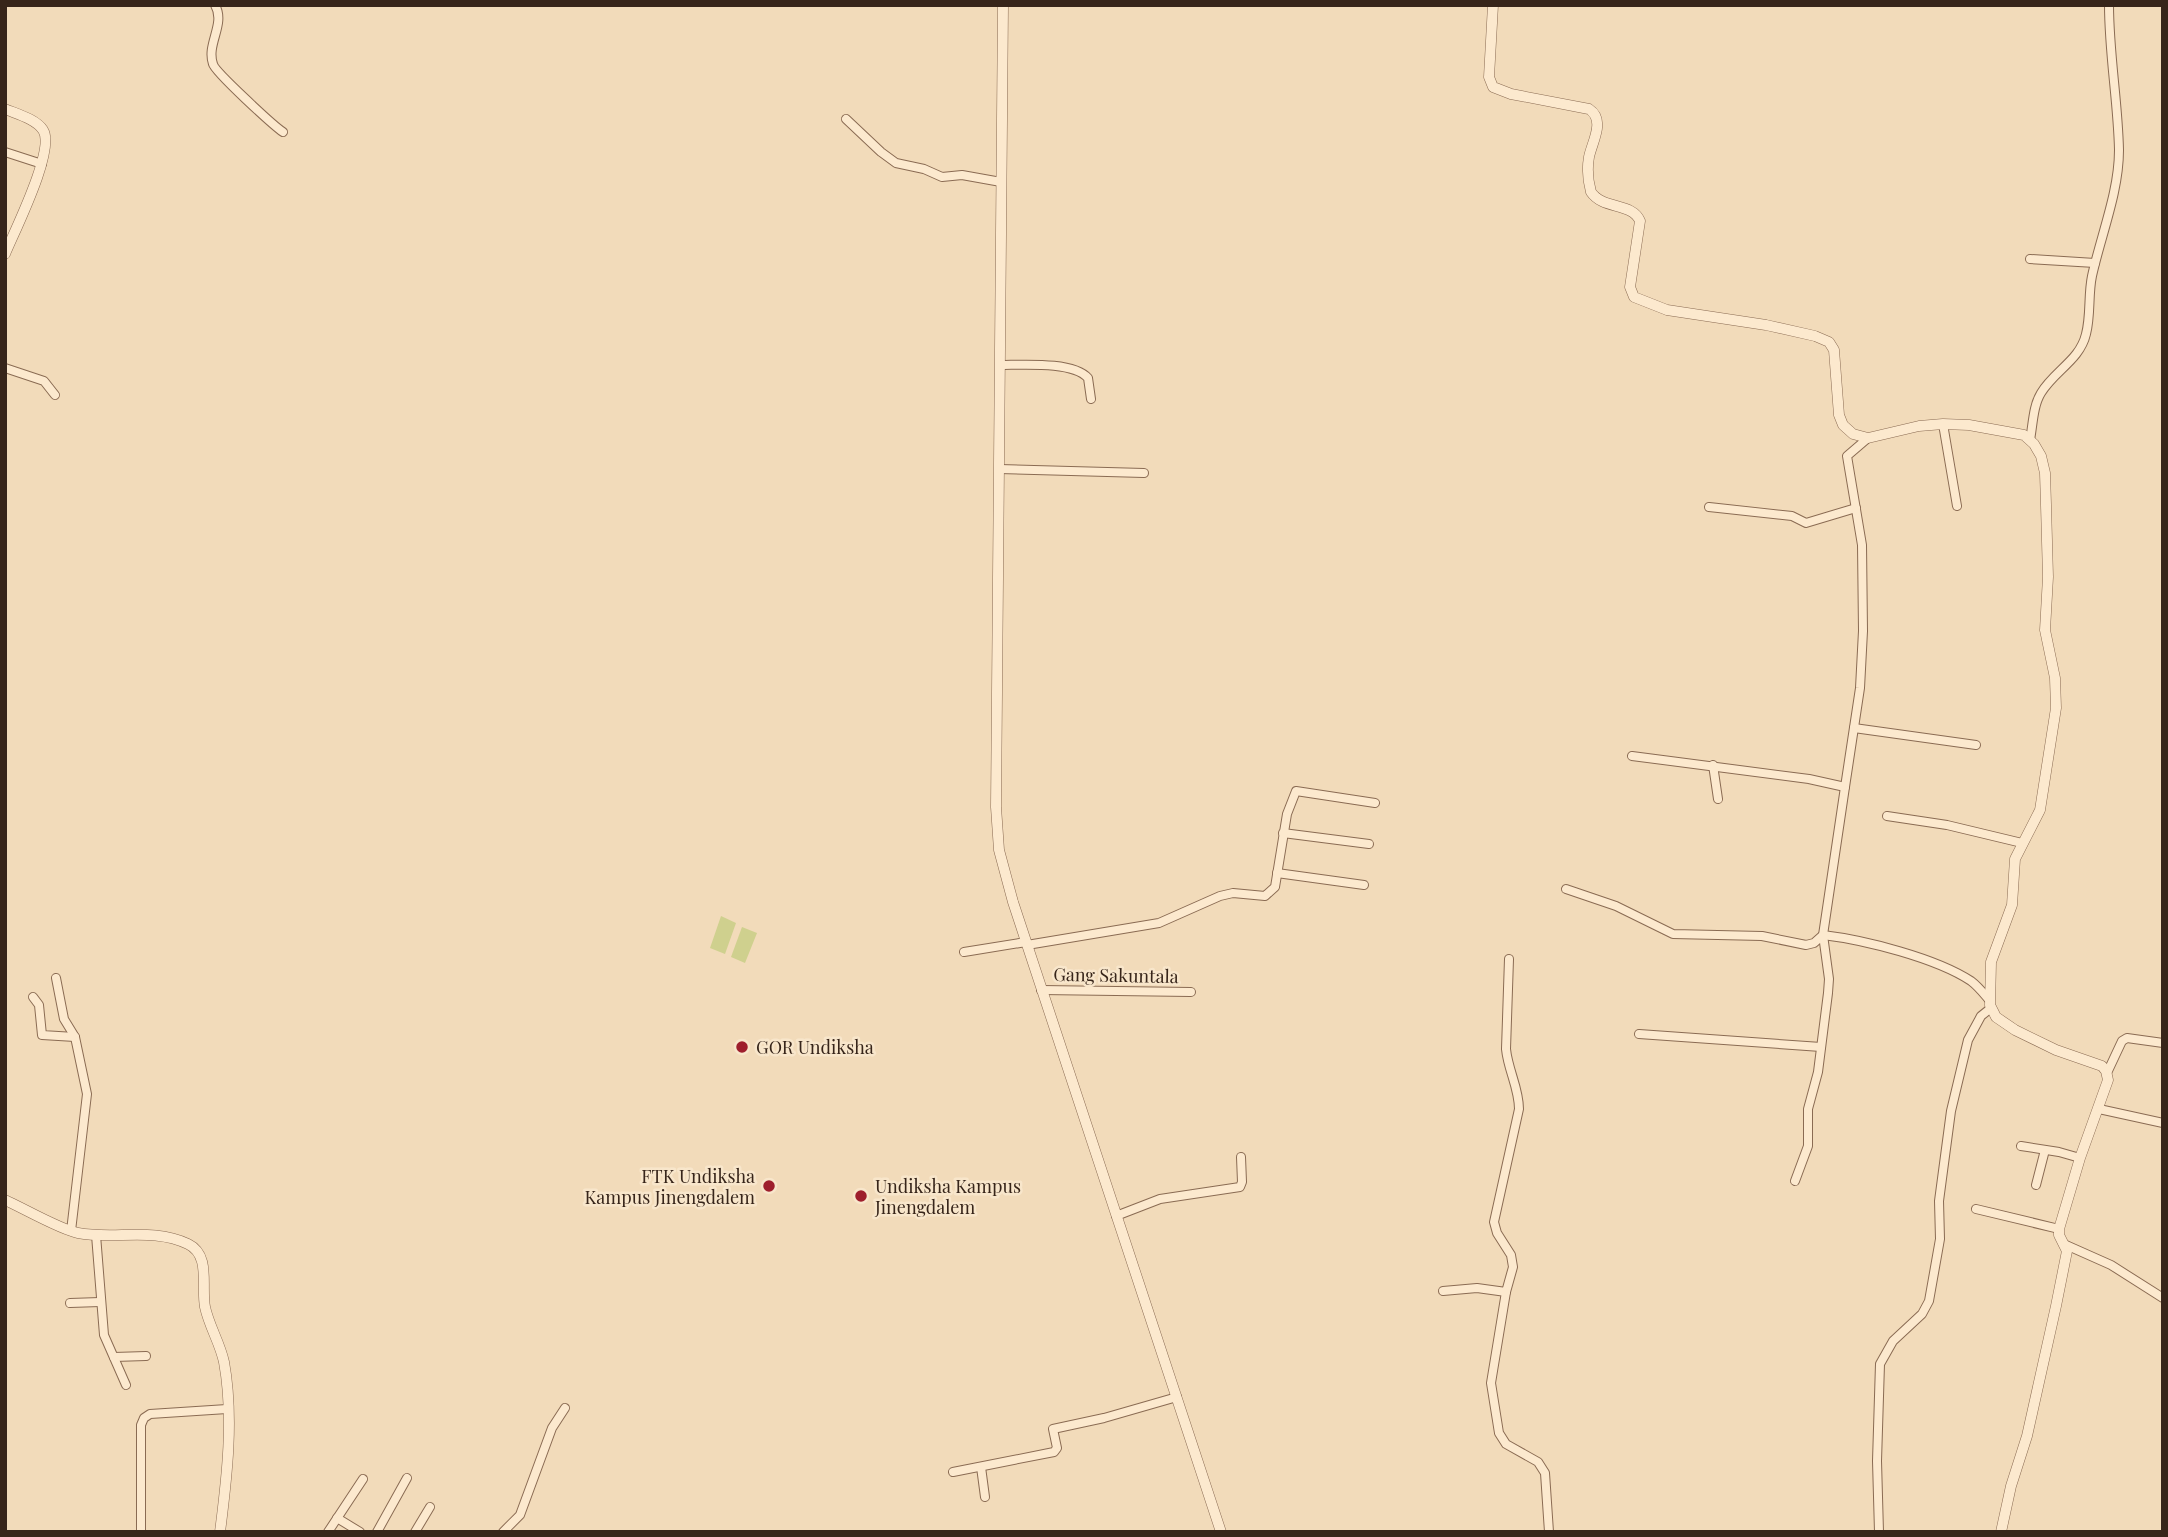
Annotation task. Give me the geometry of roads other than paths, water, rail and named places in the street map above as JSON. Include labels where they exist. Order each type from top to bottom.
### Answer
[{"type":"street","points":[[215,5],[219,16],[212,49],[213,64],[283,132]]},
{"type":"street","points":[[1003,5],[997,838],[1007,882],[1041,990],[1221,1532]]},
{"type":"street","points":[[1493,5],[1489,77],[1493,87],[1511,94],[1589,109],[1596,116],[1597,127],[1588,162],[1591,192],[1603,203],[1632,210],[1640,221],[1630,287],[1633,295],[1667,310],[1766,324],[1829,342],[1835,350],[1837,402],[1841,420],[1849,432],[1859,437],[1868,438],[1905,428],[1943,424],[2011,431],[2030,440],[2040,456],[2045,473],[2048,576],[2045,630],[2055,678],[2056,708],[2042,802],[2015,862],[2012,905],[1991,962],[1991,1005],[1973,1028],[1963,1056],[1939,1196],[1940,1239],[1929,1301],[1922,1314],[1893,1341],[1880,1364],[1877,1472],[1879,1532]]},
{"type":"street","points":[[2030,440],[2039,397],[2054,376],[2075,358],[2085,338],[2095,263],[2113,189],[2119,152],[2109,42],[2109,5]]},
{"type":"street","points":[[5,109],[29,119],[44,131],[47,141],[42,164],[5,254]]},
{"type":"street","points":[[846,119],[895,163],[924,169],[942,177],[962,175],[1001,182]]},
{"type":"street","points":[[5,152],[42,164]]},
{"type":"street","points":[[2030,259],[2095,263]]},
{"type":"street","points":[[1000,365],[1041,365],[1080,371],[1088,378],[1091,398]]},
{"type":"street","points":[[5,368],[44,381],[55,395]]},
{"type":"street","points":[[1943,424],[1957,506]]},
{"type":"street","points":[[1794,1181],[1808,1146],[1808,1110],[1816,1079],[1829,979],[1823,935],[1860,688],[1863,631],[1862,545],[1847,456],[1868,438]]},
{"type":"street","points":[[999,469],[1144,473]]},
{"type":"street","points":[[1709,507],[1792,516],[1806,523],[1856,508]]},
{"type":"street","points":[[1854,728],[1976,745]]},
{"type":"street","points":[[1632,756],[1809,779],[1845,788]]},
{"type":"street","points":[[1713,765],[1718,799]]},
{"type":"street","points":[[964,952],[1159,922],[1233,893],[1265,896],[1275,887],[1287,814],[1296,791],[1375,803]]},
{"type":"street","points":[[1887,816],[1947,825],[2022,843]]},
{"type":"street","points":[[1283,833],[1369,844]]},
{"type":"street","points":[[1277,873],[1364,885]]},
{"type":"street","points":[[1566,890],[1616,906],[1673,934],[1762,936],[1806,945],[1812,944],[1823,935],[1864,942],[1930,963],[1970,981],[1991,1005],[1998,1019],[2015,1030],[2056,1050],[2102,1066],[2107,1073],[2108,1082],[2080,1158],[2059,1235],[2066,1245],[2112,1265],[2163,1298]]},
{"type":"street","points":[[1509,959],[1506,1049],[1519,1109],[1494,1216],[1497,1233],[1513,1263],[1491,1383],[1499,1433],[1506,1444],[1538,1462],[1545,1473],[1549,1532]]},
{"type":"street","points":[[56,978],[64,1019],[75,1038],[87,1097],[71,1231]]},
{"type":"street","name":"Gang Sakuntala","points":[[1041,990],[1191,992]]},
{"type":"street","points":[[33,997],[39,1005],[42,1035],[75,1038]]},
{"type":"street","points":[[1639,1034],[1821,1047]]},
{"type":"street","points":[[2107,1073],[2122,1041],[2127,1038],[2163,1043]]},
{"type":"street","points":[[2099,1109],[2163,1123]]},
{"type":"street","points":[[2021,1146],[2080,1158]]},
{"type":"street","points":[[2036,1185],[2045,1150]]},
{"type":"street","points":[[1116,1216],[1160,1199],[1240,1187],[1241,1157]]},
{"type":"street","points":[[5,1200],[71,1231],[96,1235],[161,1236],[187,1243],[199,1252],[203,1264],[206,1313],[224,1363],[227,1409],[225,1485],[219,1532]]},
{"type":"street","points":[[1976,1209],[2059,1229]]},
{"type":"street","points":[[96,1235],[104,1335],[126,1385]]},
{"type":"street","points":[[2001,1532],[2042,1374],[2066,1245]]},
{"type":"street","points":[[1443,1291],[1477,1288],[1506,1292]]},
{"type":"street","points":[[71,1303],[100,1302]]},
{"type":"street","points":[[114,1357],[146,1356]]},
{"type":"street","points":[[953,1472],[1055,1451],[1053,1429],[1177,1397]]},
{"type":"street","points":[[503,1532],[520,1515],[552,1428],[565,1408]]},
{"type":"street","points":[[141,1532],[141,1424],[144,1418],[150,1414],[227,1409]]},
{"type":"street","points":[[981,1467],[985,1497]]},
{"type":"street","points":[[377,1532],[407,1478]]},
{"type":"street","points":[[328,1532],[363,1479]]},
{"type":"street","points":[[415,1532],[430,1507]]},
{"type":"street","points":[[337,1518],[360,1532]]},
{"type":"place","name":"GOR Undiksha","points":[[742,1047]]},
{"type":"place","name":"FTK Undiksha Kampus Jinengdalem","points":[[769,1186]]},
{"type":"place","name":"Undiksha Kampus Jinengdalem","points":[[861,1196]]}]
